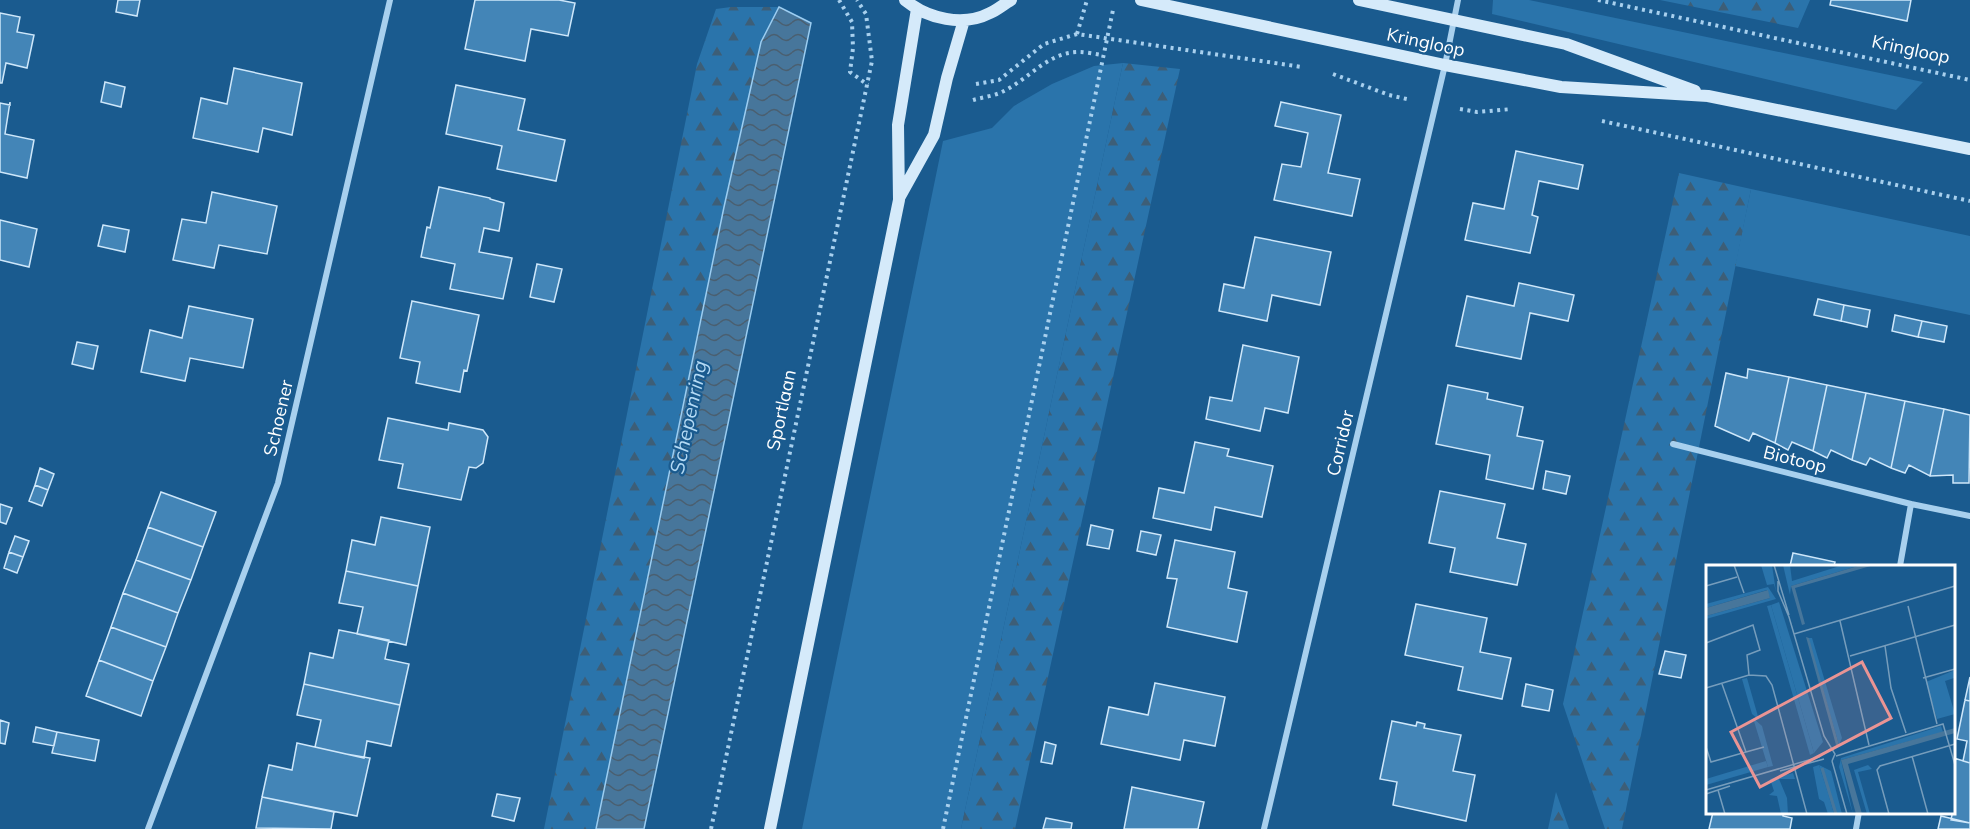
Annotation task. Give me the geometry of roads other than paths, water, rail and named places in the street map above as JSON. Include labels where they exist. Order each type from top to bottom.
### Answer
[{"type":"street","name":"Schoener","points":[[148,829],[278,483],[390,0]]},
{"type":"street","points":[[905,0],[917,9],[939,18],[964,20],[989,14],[1011,0]]},
{"type":"street","name":"Kringloop","points":[[1142,0],[1445,65],[1561,87],[1708,96],[1970,149]]},
{"type":"street","name":"Kringloop","points":[[1359,0],[1566,44],[1708,96]]},
{"type":"street","name":"Corridor","points":[[1264,829],[1445,65],[1458,0]]},
{"type":"street","points":[[770,829],[899,200],[898,125],[917,9]]},
{"type":"street","points":[[899,200],[934,135],[947,78],[964,20]]},
{"type":"street","name":"Biotoop","points":[[1673,444],[1911,504],[1970,516]]},
{"type":"street","points":[[1900,565],[1911,504]]},
{"type":"street","points":[[1856,829],[1858,814]]},
{"type":"water","name":"Schepenring","points":[[779,7],[811,23],[644,829],[596,829],[724,207],[761,42]]}]
